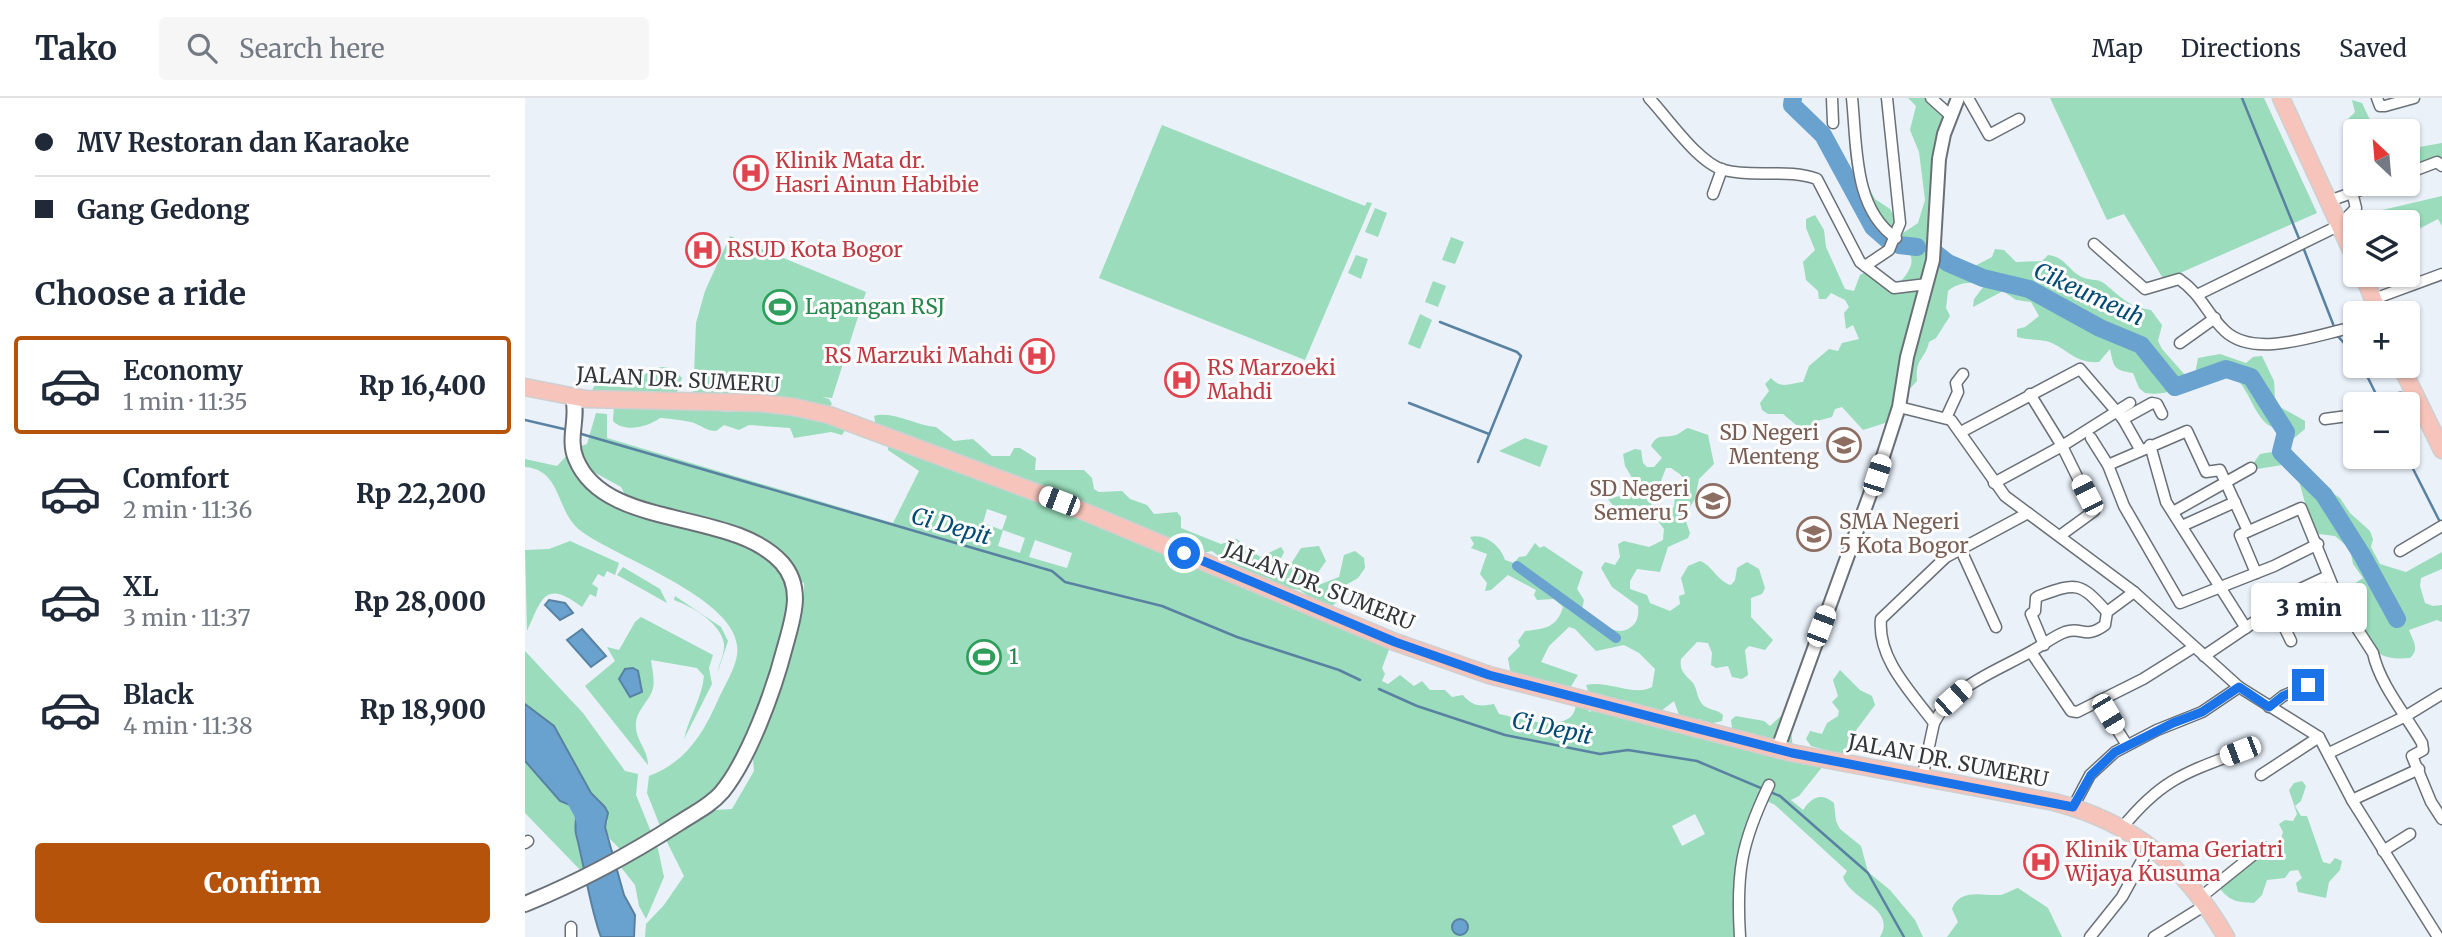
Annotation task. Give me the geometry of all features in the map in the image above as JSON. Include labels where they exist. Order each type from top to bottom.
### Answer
[{"type":"main road","points":[[2281,98],[2343,232]]},
{"type":"main road","name":"JALAN DR. SUMERU","points":[[525,387],[578,406],[759,403],[829,415],[1096,516],[1395,642],[1489,675],[1778,748],[1922,779],[2073,807],[2105,818],[2150,846],[2178,870],[2204,901],[2226,937]]},
{"type":"main road","points":[[525,904],[644,846],[710,803],[738,769],[782,659],[796,595],[791,576],[784,565],[758,544],[619,500],[591,482],[575,458],[572,435],[578,406]]},
{"type":"main road","points":[[2420,406],[2442,450]]},
{"type":"street","points":[[1649,98],[1702,157],[1723,169],[1815,178],[1820,182],[1860,262],[1894,288],[1927,284]]},
{"type":"street","points":[[1832,98],[1833,122]]},
{"type":"street","points":[[1852,98],[1866,201],[1882,229],[1896,238]]},
{"type":"street","points":[[1865,266],[1889,250],[1901,223],[1887,98]]},
{"type":"street","points":[[1931,98],[1951,116]]},
{"type":"street","points":[[1778,748],[1899,407],[1933,260],[1937,174],[1958,98]]},
{"type":"street","points":[[1968,98],[1989,135],[2019,119]]},
{"type":"street","points":[[2377,98],[2380,106],[2385,106],[2414,98]]},
{"type":"street","points":[[2420,169],[2439,162],[2442,166]]},
{"type":"street","points":[[1713,194],[1723,169]]},
{"type":"street","points":[[2329,201],[2343,196]]},
{"type":"street","points":[[2199,294],[2340,225],[2356,208],[2353,196]]},
{"type":"street","points":[[2094,244],[2145,289],[2179,279],[2199,294],[2228,334],[2252,341],[2285,345],[2343,330]]},
{"type":"street","points":[[2386,301],[2442,274]]},
{"type":"street","points":[[2180,343],[2215,318]]},
{"type":"street","points":[[1962,432],[2080,369],[2145,447],[2166,502],[2246,628]]},
{"type":"street","points":[[1946,418],[1958,392],[1956,383],[1963,374]]},
{"type":"street","points":[[2030,394],[2062,446],[2094,511],[2061,535]]},
{"type":"street","points":[[1994,483],[2062,446],[2130,403]]},
{"type":"street","points":[[2123,419],[2153,403],[2157,404],[2162,414]]},
{"type":"street","points":[[1899,407],[1946,418],[1962,432],[1994,483],[2028,513],[2134,592],[2239,687],[2319,737],[2352,800],[2440,937]]},
{"type":"street","points":[[2325,419],[2343,417]]},
{"type":"street","points":[[2108,465],[2187,431],[2206,472],[2218,469],[2248,531]]},
{"type":"street","points":[[2091,438],[2108,465],[2124,506],[2178,600],[2184,603],[2318,544]]},
{"type":"street","points":[[2173,512],[2251,468]]},
{"type":"street","points":[[2182,526],[2235,502]]},
{"type":"street","points":[[2256,573],[2240,537],[2301,508],[2344,610],[2374,653],[2375,663],[2424,747],[2412,756],[2431,802],[2442,819]]},
{"type":"street","points":[[1934,723],[1890,662],[1881,643],[1881,619],[1937,565],[1960,548],[2028,513]]},
{"type":"street","points":[[2400,551],[2442,526]]},
{"type":"street","points":[[1960,548],[1996,627]]},
{"type":"street","points":[[2291,642],[2275,608],[2275,601],[2328,576]]},
{"type":"street","points":[[2044,645],[2031,614],[2035,611],[2036,598],[2039,596],[2068,585],[2079,586],[2088,590],[2108,612]]},
{"type":"street","points":[[1922,779],[1934,723],[1941,708],[1964,688],[2066,632],[2086,634],[2097,631],[2105,625],[2108,612],[2134,592]]},
{"type":"street","points":[[2204,656],[2275,608]]},
{"type":"street","points":[[2031,652],[2071,711],[2077,712],[2194,647]]},
{"type":"street","points":[[2269,707],[2283,696],[2308,685]]},
{"type":"street","points":[[2073,807],[2099,765],[2127,745],[2202,712],[2239,687]]},
{"type":"street","points":[[2329,753],[2406,716],[2442,694]]},
{"type":"street","points":[[2099,701],[2127,745]]},
{"type":"street","points":[[2260,775],[2319,737]]},
{"type":"street","points":[[2122,828],[2143,802],[2169,780],[2240,751]]},
{"type":"street","points":[[2352,800],[2419,769]]},
{"type":"street","points":[[1740,937],[1741,862],[1747,833],[1769,785]]},
{"type":"street","points":[[2383,851],[2410,834]]},
{"type":"street","points":[[2090,937],[2122,897],[2150,846]]},
{"type":"street","points":[[2154,937],[2204,901],[2263,847]]},
{"type":"green space","points":[[1908,98],[1937,98],[1948,113],[1931,183],[1934,199],[1931,228],[1938,248],[1969,269],[1992,257],[1995,249],[2004,250],[2016,262],[2042,261],[2048,255],[2054,256],[2079,275],[2102,282],[2131,304],[2151,310],[2162,325],[2158,341],[2162,349],[2185,375],[2195,374],[2198,358],[2220,354],[2246,363],[2253,357],[2262,356],[2274,381],[2275,398],[2280,407],[2305,421],[2305,429],[2292,440],[2290,447],[2309,477],[2340,498],[2350,513],[2370,531],[2373,539],[2371,547],[2380,564],[2406,572],[2442,552],[2442,569],[2421,578],[2420,586],[2425,603],[2442,605],[2442,622],[2437,620],[2409,630],[2415,648],[2410,658],[2393,658],[2381,654],[2362,631],[2347,594],[2348,588],[2363,578],[2353,564],[2350,549],[2335,536],[2319,534],[2312,528],[2299,481],[2282,465],[2257,469],[2252,465],[2260,454],[2272,452],[2277,447],[2279,429],[2269,426],[2262,419],[2238,380],[2218,367],[2193,383],[2174,390],[2145,393],[2139,388],[2133,373],[2115,367],[2110,349],[2099,362],[2090,362],[2076,358],[2046,341],[2017,337],[2017,329],[2025,327],[2039,316],[2031,302],[2016,300],[2003,291],[1973,307],[1974,299],[1984,286],[1965,283],[1948,291],[1946,308],[1950,316],[1936,338],[1929,342],[1919,363],[1917,381],[1907,392],[1904,417],[1863,430],[1842,407],[1835,409],[1832,417],[1817,421],[1807,434],[1783,414],[1768,414],[1762,410],[1760,403],[1769,391],[1765,384],[1771,378],[1782,385],[1803,382],[1809,366],[1829,349],[1838,351],[1842,343],[1859,339],[1853,325],[1846,329],[1844,313],[1849,307],[1845,300],[1831,293],[1826,299],[1819,299],[1818,291],[1806,280],[1803,262],[1815,250],[1806,228],[1806,219],[1815,215],[1824,230],[1826,247],[1845,289],[1854,291],[1860,275],[1867,271],[1897,286],[1911,265],[1910,254],[1906,249],[1890,237],[1882,241],[1868,228],[1857,210],[1851,189],[1854,170],[1875,199],[1890,209],[1903,233],[1918,223],[1925,200],[1919,152],[1910,130],[1916,106]]},
{"type":"green space","points":[[2050,98],[2264,98],[2317,213],[2164,280],[2124,214],[2107,220]]},
{"type":"green space","points":[[2352,100],[2362,103],[2370,119],[2348,119],[2355,112]]},
{"type":"green space","points":[[1162,125],[1365,206],[1367,202],[1372,203],[1305,360],[1099,278]]},
{"type":"green space","points":[[2442,143],[2442,163],[2420,169],[2420,147]]},
{"type":"green space","points":[[2442,196],[2442,226],[2438,219],[2420,228],[2420,210],[2382,210]]},
{"type":"green space","points":[[1375,208],[1387,213],[1378,237],[1365,232]]},
{"type":"green space","name":"Lapangan RSJ","points":[[730,236],[866,292],[832,398],[822,397],[829,399],[832,404],[824,411],[845,430],[842,435],[831,432],[794,438],[790,428],[749,425],[739,430],[724,425],[713,431],[692,422],[660,418],[643,426],[623,427],[613,421],[614,406],[591,395],[594,387],[604,378],[640,378],[662,367],[672,369],[682,378],[676,395],[720,411],[749,409],[697,399],[690,387],[694,375],[696,323],[705,291]]},
{"type":"green space","points":[[1451,237],[1464,242],[1455,264],[1442,260]]},
{"type":"green space","points":[[1356,255],[1368,259],[1361,279],[1348,273]]},
{"type":"green space","points":[[1433,281],[1446,286],[1438,307],[1425,302]]},
{"type":"green space","points":[[1420,314],[1432,320],[1420,349],[1408,344]]},
{"type":"green space","points":[[596,413],[607,414],[607,438],[893,523],[919,471],[888,450],[887,440],[876,426],[874,416],[889,415],[936,427],[954,441],[973,439],[992,456],[1010,456],[1014,448],[1020,448],[1036,458],[1035,470],[1084,470],[1092,478],[1094,489],[1099,492],[1122,491],[1130,499],[1147,505],[1154,514],[1177,512],[1181,517],[1181,528],[1221,544],[1237,539],[1260,557],[1281,547],[1284,552],[1279,563],[1282,568],[1289,567],[1301,548],[1319,546],[1326,561],[1312,581],[1316,586],[1339,577],[1344,555],[1355,551],[1364,558],[1365,568],[1358,578],[1344,586],[1344,596],[1332,606],[1320,605],[1300,590],[1283,587],[1268,578],[1258,580],[1237,570],[1212,551],[1203,553],[1390,647],[1382,668],[1385,674],[1382,681],[1388,684],[1400,675],[1414,686],[1422,681],[1430,690],[1445,690],[1452,697],[1463,695],[1477,705],[1494,704],[1499,714],[1549,723],[1567,719],[1573,714],[1580,699],[1588,702],[1589,712],[1595,710],[1586,685],[1645,690],[1652,687],[1655,669],[1639,653],[1624,645],[1596,651],[1575,629],[1569,627],[1549,646],[1541,662],[1578,675],[1568,691],[1511,676],[1508,658],[1520,646],[1518,641],[1525,631],[1549,626],[1557,619],[1563,607],[1554,599],[1537,600],[1534,595],[1536,590],[1508,575],[1491,590],[1485,591],[1487,583],[1480,574],[1487,554],[1471,548],[1474,544],[1470,537],[1487,539],[1500,550],[1505,560],[1514,563],[1519,557],[1526,556],[1535,543],[1540,548],[1544,546],[1583,572],[1577,589],[1584,600],[1582,609],[1605,626],[1618,631],[1625,630],[1637,620],[1638,606],[1612,587],[1601,568],[1605,562],[1615,565],[1620,557],[1618,544],[1624,541],[1649,547],[1663,540],[1664,529],[1654,516],[1662,508],[1668,510],[1674,507],[1675,495],[1686,489],[1682,476],[1671,468],[1666,468],[1650,509],[1636,505],[1626,510],[1615,508],[1608,499],[1635,492],[1637,486],[1625,466],[1623,454],[1635,449],[1641,450],[1643,463],[1647,467],[1654,467],[1662,458],[1651,446],[1656,439],[1674,436],[1688,428],[1708,435],[1714,464],[1699,479],[1695,499],[1684,516],[1690,533],[1688,538],[1668,547],[1660,572],[1637,569],[1630,581],[1630,589],[1647,595],[1650,603],[1670,611],[1680,604],[1679,596],[1685,594],[1681,578],[1688,566],[1700,561],[1731,585],[1735,580],[1737,568],[1747,562],[1759,569],[1765,588],[1762,594],[1751,598],[1751,617],[1773,640],[1765,650],[1749,646],[1745,650],[1748,675],[1742,679],[1732,677],[1728,666],[1716,668],[1711,665],[1712,653],[1708,643],[1697,642],[1681,659],[1682,670],[1695,686],[1701,702],[1705,707],[1723,715],[1722,721],[1709,724],[1699,719],[1694,722],[1680,718],[1674,701],[1657,714],[1725,731],[1732,728],[1731,720],[1736,716],[1764,721],[1770,726],[1782,715],[1790,722],[1793,749],[1823,766],[1799,796],[1791,800],[1803,810],[1810,802],[1821,797],[1834,803],[1836,821],[1840,829],[1861,846],[1868,872],[1890,890],[1915,920],[1923,937],[1880,937],[1884,927],[1883,919],[1848,885],[1843,877],[1847,871],[1775,805],[1761,798],[1751,830],[1746,866],[1746,937],[645,937],[646,924],[664,905],[684,876],[665,838],[715,810],[732,809],[754,771],[752,748],[797,632],[799,624],[796,609],[804,596],[804,583],[802,582],[775,675],[727,784],[670,823],[660,826],[647,793],[649,776],[673,763],[692,746],[731,673],[737,645],[730,627],[715,610],[670,580],[581,531],[573,523],[546,476],[525,467],[525,459],[557,466],[573,449],[587,444]],"holes":[[[592,471],[621,487],[626,496],[580,477]],[[987,509],[1007,516],[1002,530],[983,523]],[[1003,530],[1025,538],[1020,553],[998,546]],[[1035,540],[1072,553],[1067,568],[1029,557]],[[1695,814],[1705,834],[1682,846],[1672,826]]]},
{"type":"green space","points":[[1525,438],[1548,446],[1540,467],[1499,451]]},
{"type":"green space","points":[[570,541],[619,563],[615,575],[607,571],[604,577],[598,574],[592,584],[598,588],[596,597],[590,594],[582,607],[560,594],[546,596],[527,631],[525,550],[549,549]]},
{"type":"green space","points":[[623,567],[660,589],[667,603],[617,575]]},
{"type":"green space","points":[[675,596],[721,627],[728,641],[718,671],[724,644],[718,629],[705,617],[674,600]]},
{"type":"green space","points":[[641,617],[713,655],[709,668],[712,684],[684,739],[704,676],[697,668],[651,660],[653,688],[636,723],[648,765],[585,686],[615,661],[607,647],[619,650],[635,622]]},
{"type":"green space","points":[[525,651],[583,713],[625,771],[638,774],[636,795],[658,849],[664,877],[646,919],[639,906],[635,885],[620,866],[624,853],[610,839],[605,827],[608,821],[605,807],[591,793],[554,726],[525,704]]},
{"type":"green space","points":[[1840,670],[1860,690],[1872,696],[1875,705],[1854,733],[1854,747],[1848,756],[1811,746],[1806,739],[1810,731],[1822,734],[1827,723],[1838,716],[1839,711],[1832,702],[1838,696],[1833,680]]},
{"type":"green space","points":[[525,761],[559,800],[575,807],[575,829],[586,876],[525,813]]},
{"type":"green space","points":[[2302,781],[2306,786],[2301,801],[2295,806],[2301,816],[2307,816],[2323,862],[2330,864],[2335,858],[2342,861],[2340,870],[2329,882],[2326,898],[2298,892],[2296,883],[2302,878],[2298,870],[2290,871],[2285,878],[2267,880],[2262,895],[2254,903],[2240,902],[2228,897],[2221,890],[2224,883],[2281,839],[2283,832],[2279,824],[2285,820],[2293,821],[2297,814],[2289,790],[2294,783]]},
{"type":"green space","points":[[2018,888],[2048,908],[2062,937],[1947,937],[1958,922],[1952,909],[1960,898],[1971,894],[2002,895]]},
{"type":"water","points":[[549,600],[565,603],[573,613],[560,620],[545,605]]},
{"type":"water","points":[[582,629],[606,656],[591,667],[567,640]]},
{"type":"water","points":[[633,668],[638,671],[642,692],[630,697],[619,679],[625,669]]},
{"type":"water","points":[[525,704],[554,726],[591,793],[608,813],[605,827],[624,895],[635,915],[634,937],[601,937],[576,834],[575,807],[560,801],[525,761]]},
{"type":"water","points":[[1457,919],[1463,919],[1468,927],[1466,933],[1457,935],[1452,930],[1452,924]]},
{"type":"waterway","name":"Cikeumeuh","points":[[1793,98],[1792,105],[1823,135],[1873,227],[1889,241]]},
{"type":"waterway","points":[[2242,98],[2300,241]]},
{"type":"waterway","name":"Cikeumeuh","points":[[1899,245],[1917,247]]},
{"type":"waterway","points":[[2303,247],[2335,329]]},
{"type":"waterway","name":"Cikeumeuh","points":[[1934,252],[1948,263],[1983,278],[2029,289],[2100,328],[2141,345],[2175,387],[2226,369],[2251,377],[2286,432],[2281,452],[2324,495],[2362,555],[2397,619]]},
{"type":"waterway","points":[[1440,322],[1517,352],[1521,356],[1478,462]]},
{"type":"waterway","points":[[2337,335],[2343,342]]},
{"type":"waterway","points":[[2368,378],[2375,392]]},
{"type":"waterway","points":[[1409,403],[1489,434]]},
{"type":"waterway","name":"Ci Depit","points":[[525,420],[568,430]]},
{"type":"waterway","name":"Ci Depit","points":[[578,433],[1052,571],[1065,582],[1162,606],[1237,637],[1339,670],[1360,680]]},
{"type":"waterway","points":[[2413,469],[2440,522]]},
{"type":"waterway","points":[[1517,566],[1616,638]]},
{"type":"waterway","name":"Ci Depit","points":[[1379,689],[1417,706],[1505,735],[1600,754],[1628,750],[1697,761],[1780,796],[1868,873],[1904,937]]},
{"type":"waterway","points":[[573,795],[582,811],[607,884]]},
{"type":"place","name":"Klinik Mata dr. Hasri Ainun Habibie","points":[[751,173]]},
{"type":"place","name":"RSUD Kota Bogor","points":[[703,250]]},
{"type":"place","name":"Lapangan RSJ","points":[[780,307]]},
{"type":"place","name":"RS Marzuki Mahdi","points":[[1037,356]]},
{"type":"place","name":"RS Marzoeki Mahdi","points":[[1182,380]]},
{"type":"place","name":"SD Negeri Menteng","points":[[1844,445]]},
{"type":"place","name":"SD Negeri Semeru 5","points":[[1713,501]]},
{"type":"place","name":"SMA Negeri 5 Kota Bogor","points":[[1814,534]]},
{"type":"place","name":"1","points":[[984,657]]},
{"type":"place","name":"Klinik Utama Geriatri Wijaya Kusuma","points":[[2041,862]]},
{"type":"route","points":[[1184,553],[1395,642],[1489,675],[1792,753],[2073,807],[2099,765],[2127,745],[2202,712],[2239,687],[2269,707],[2283,696],[2308,685]]}]
